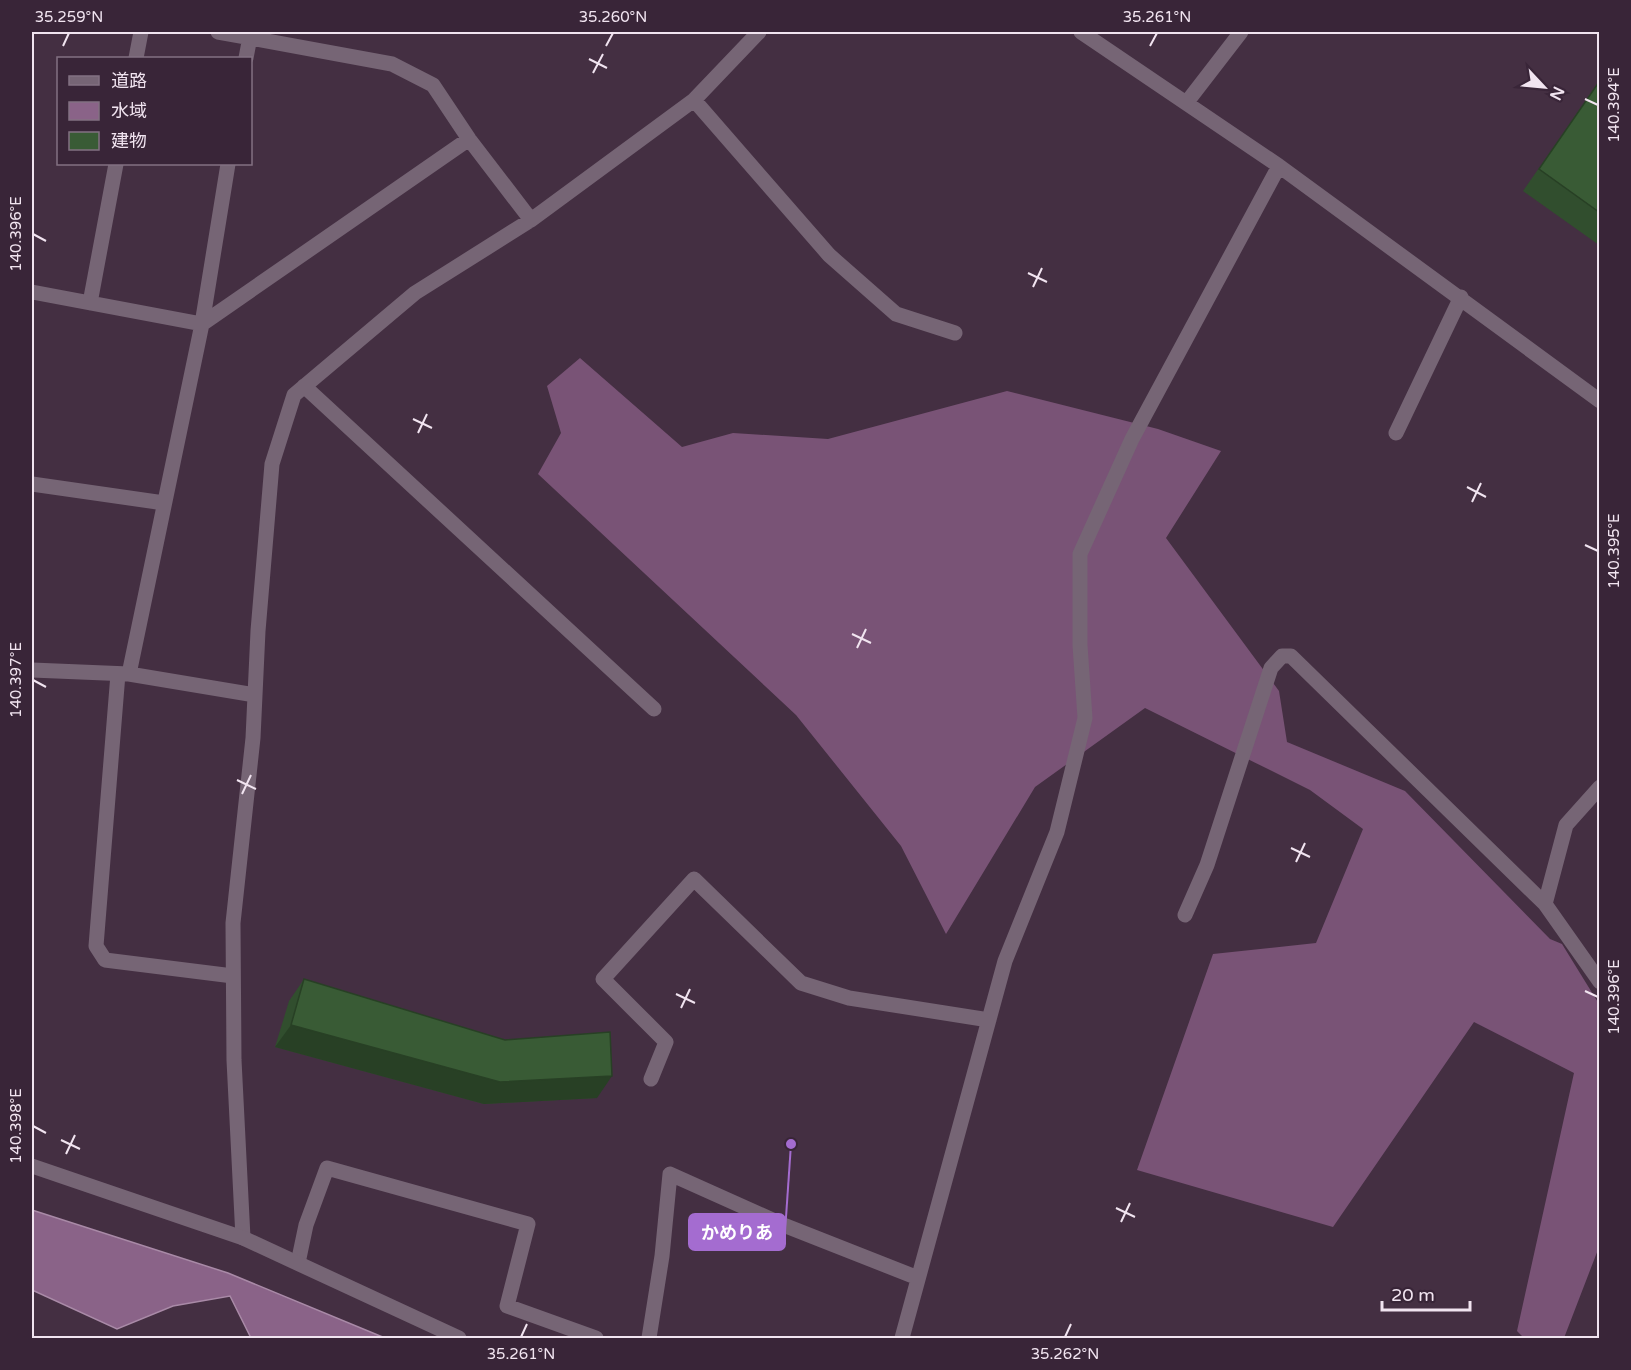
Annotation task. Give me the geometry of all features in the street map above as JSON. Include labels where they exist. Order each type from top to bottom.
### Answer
[{"type":"street","points":[[136,57],[141,32]]},
{"type":"street","points":[[218,32],[392,64],[433,85],[469,139],[531,220]]},
{"type":"street","points":[[243,1238],[234,1060],[233,923],[253,738],[272,464],[294,395],[415,293],[531,220],[694,100],[759,32]]},
{"type":"street","points":[[1082,32],[1279,166],[1461,297],[1599,401]]},
{"type":"street","points":[[1187,102],[1241,32]]},
{"type":"street","points":[[246,57],[250,37]]},
{"type":"street","points":[[694,100],[829,255],[896,314],[955,333]]},
{"type":"street","points":[[32,292],[202,324],[469,139]]},
{"type":"street","points":[[90,303],[116,165]]},
{"type":"street","points":[[228,165],[202,324],[164,503],[123,674],[96,946],[105,960],[233,976]]},
{"type":"street","points":[[902,1338],[1005,961],[1057,832],[1085,718],[1080,645],[1080,555],[1132,439],[1279,166]]},
{"type":"street","points":[[1396,433],[1461,297]]},
{"type":"street","points":[[304,386],[654,709]]},
{"type":"street","points":[[32,484],[164,503]]},
{"type":"street","points":[[1185,915],[1207,865],[1271,668],[1282,656],[1291,656],[1298,659],[1545,904],[1599,982]]},
{"type":"street","points":[[32,670],[123,674],[255,695]]},
{"type":"street","points":[[1545,904],[1566,825],[1599,787]]},
{"type":"street","points":[[651,1079],[666,1042],[603,979],[694,879],[801,983],[849,998],[989,1020]]},
{"type":"street","points":[[32,1166],[243,1238],[459,1338]]},
{"type":"street","points":[[298,1263],[306,1225],[327,1168],[528,1224],[507,1306],[596,1338]]},
{"type":"street","points":[[649,1338],[662,1256],[670,1174],[786,1226],[918,1278]]},
{"type":"shaded area","points":[[580,358],[682,447],[733,433],[828,439],[1007,391],[1158,429],[1221,451],[1166,538],[1279,691],[1287,742],[1405,791],[1550,939],[1562,944],[1599,1004],[1599,1247],[1564,1338],[1524,1338],[1517,1331],[1574,1073],[1474,1022],[1333,1227],[1137,1170],[1213,954],[1316,943],[1363,829],[1310,790],[1145,708],[1035,787],[946,934],[901,846],[796,715],[538,474],[561,433],[547,386]]},
{"type":"water","points":[[32,1210],[228,1273],[385,1338],[251,1338],[230,1296],[173,1306],[117,1329],[32,1290]]},
{"type":"building","points":[[1599,82],[1599,212],[1539,169]]},
{"type":"building","points":[[304,979],[505,1040],[610,1032],[612,1076],[500,1082],[291,1025]]},
{"type":"place","name":"かめりあ","points":[[791,1144]]}]
